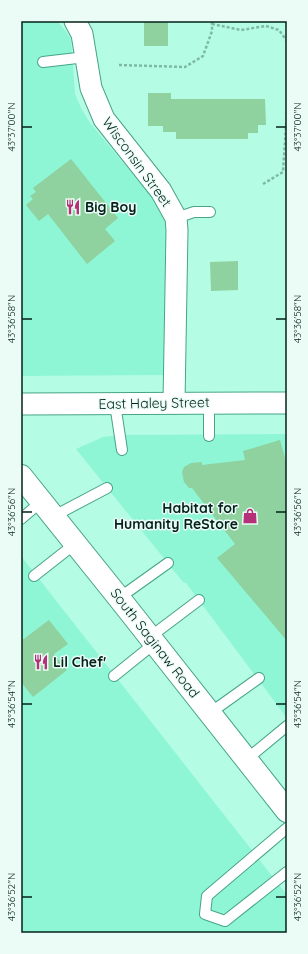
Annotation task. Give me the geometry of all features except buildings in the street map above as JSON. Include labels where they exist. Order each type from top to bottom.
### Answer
[{"type":"main road","name":"South Saginaw Road","points":[[21,476],[76,543],[287,811]]},
{"type":"street","name":"Wisconsin Street","points":[[75,21],[82,34],[91,88],[104,119],[161,191],[176,218],[174,403]]},
{"type":"street","name":"East Haley Street","points":[[21,404],[287,403]]},
{"type":"lane","points":[[43,62],[86,57]]},
{"type":"lane","points":[[176,218],[194,212],[210,212]]},
{"type":"lane","points":[[208,436],[209,403]]},
{"type":"lane","points":[[115,404],[122,450]]},
{"type":"lane","points":[[21,519],[107,488]]},
{"type":"lane","points":[[34,576],[76,543]]},
{"type":"lane","points":[[119,598],[168,563]]},
{"type":"lane","points":[[114,676],[199,600]]},
{"type":"lane","points":[[210,713],[259,678]]},
{"type":"lane","points":[[247,759],[287,726]]},
{"type":"lane","points":[[287,828],[206,896],[204,914],[225,921],[287,872]]},
{"type":"path","points":[[119,65],[185,68],[203,56],[212,31],[212,22],[240,30],[266,26],[279,30],[287,41]]},
{"type":"path","points":[[263,184],[283,172],[287,111]]},
{"type":"shaded area","points":[[21,21],[57,21],[65,30],[71,39],[75,94],[81,108],[90,123],[151,196],[165,222],[167,235],[167,376],[21,376]]},
{"type":"shaded area","points":[[287,434],[287,718],[186,583],[183,582],[76,449],[103,437],[120,435]]},
{"type":"shaded area","points":[[21,556],[287,895],[287,933],[21,933]]},
{"type":"place","name":"Big Boy","points":[[73,207]]},
{"type":"place","name":"Habitat for Humanity ReStore","points":[[250,516]]},
{"type":"place","name":"Lil Chef'","points":[[41,662]]}]
